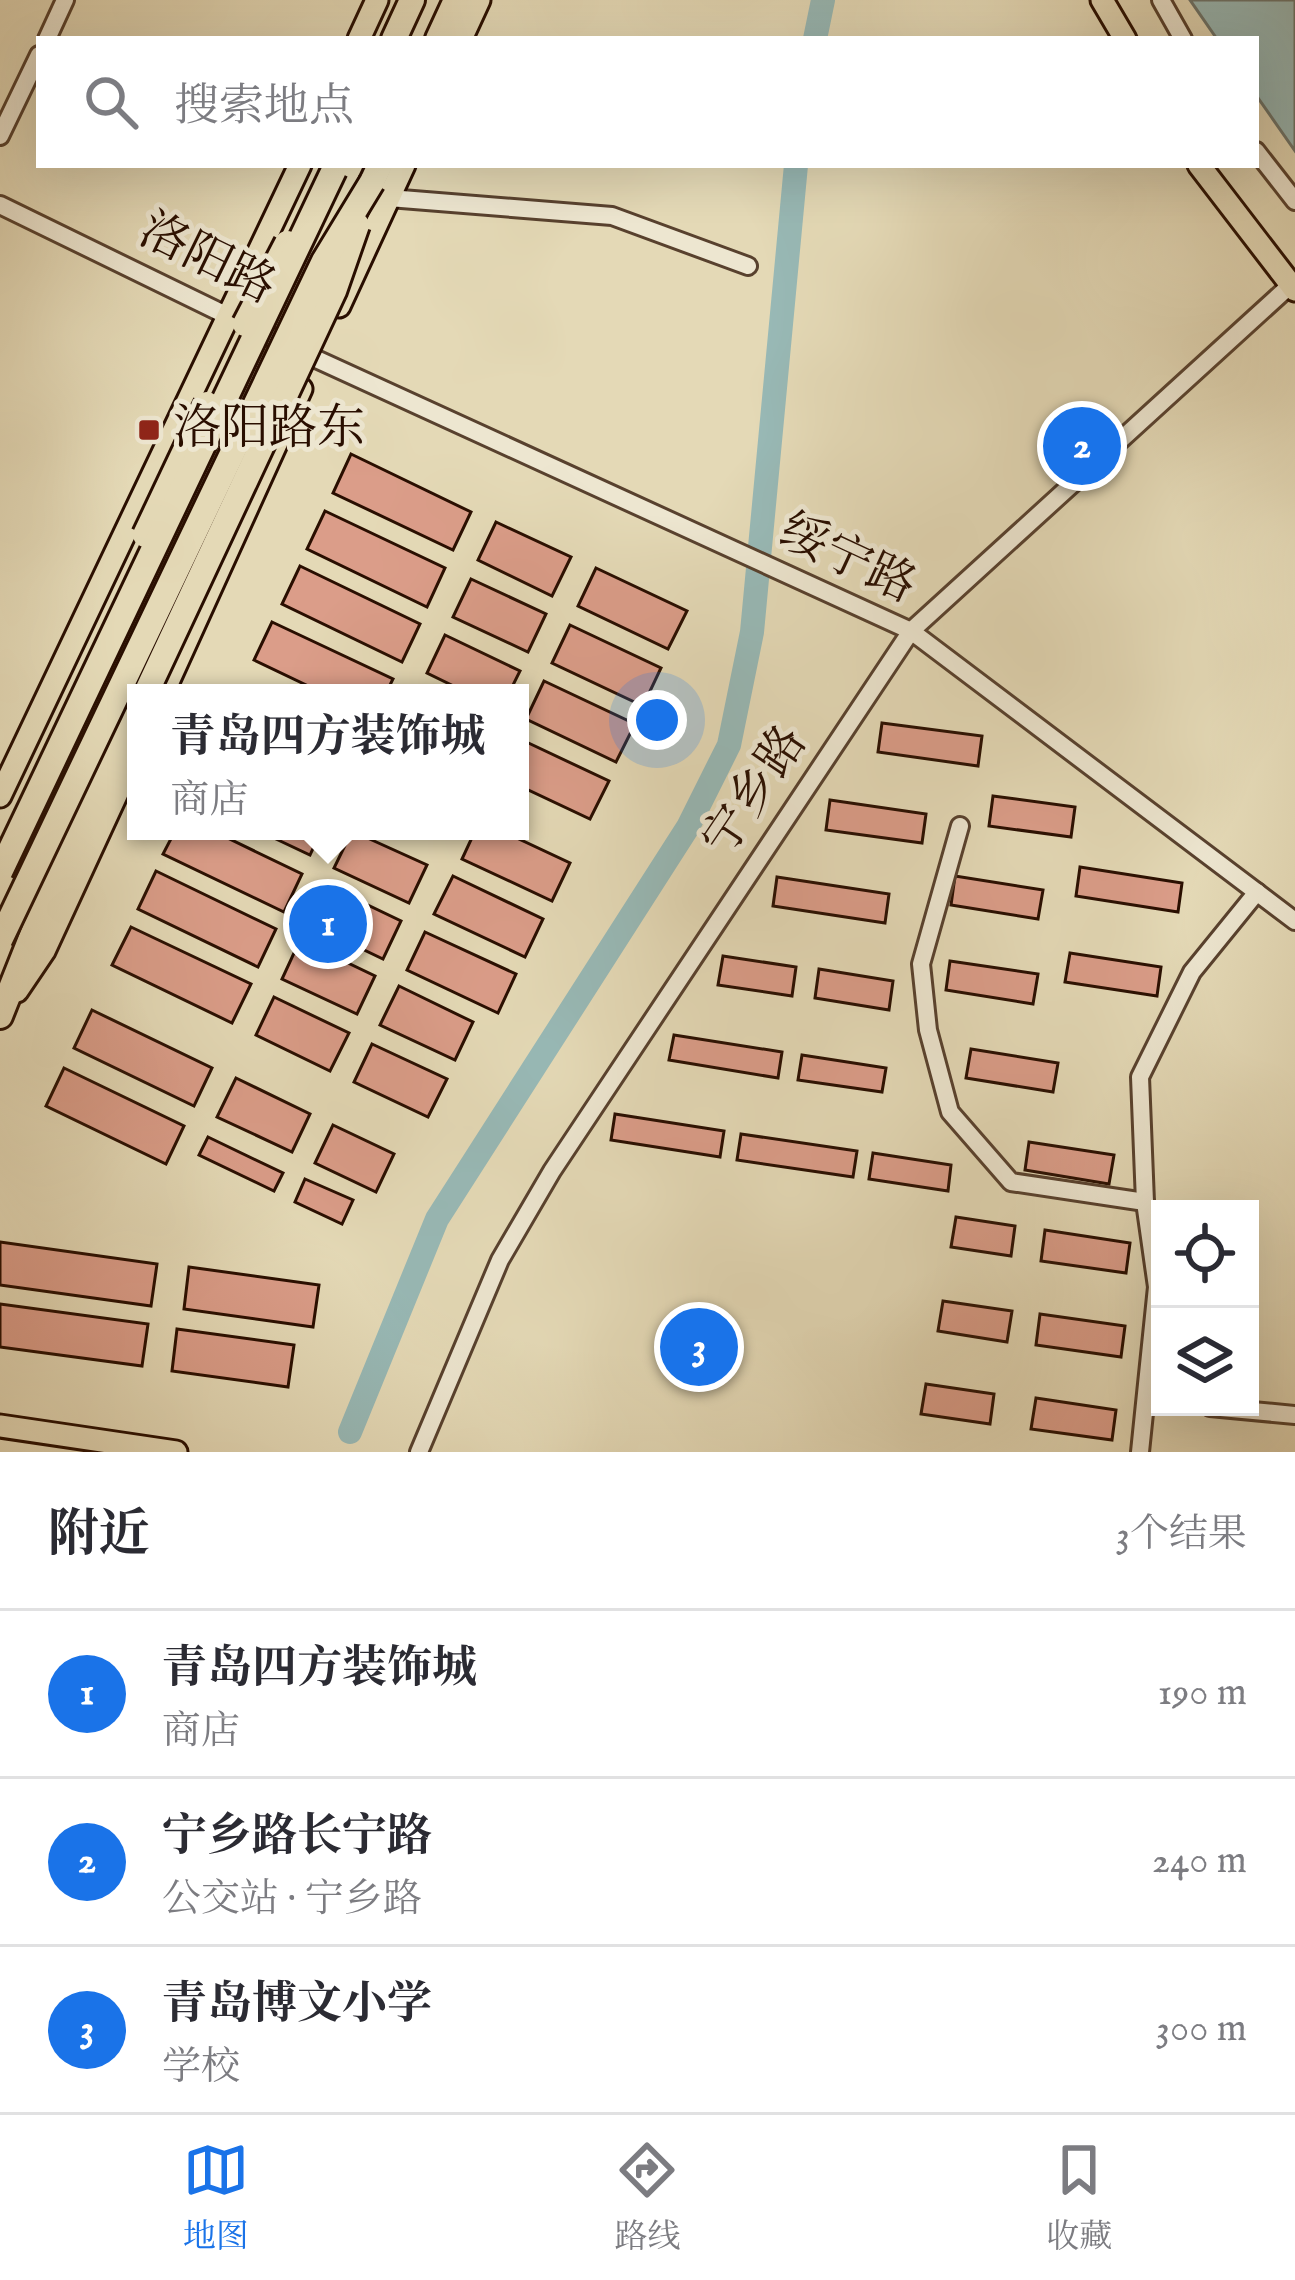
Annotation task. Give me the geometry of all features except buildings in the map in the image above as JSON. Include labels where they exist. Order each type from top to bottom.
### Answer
[{"type":"highway","points":[[395,36],[412,0]]},
{"type":"highway","points":[[439,36],[455,4]]},
{"type":"highway","points":[[0,840],[270,272],[335,168]]},
{"type":"highway","points":[[0,872],[335,168]]},
{"type":"highway","points":[[150,684],[380,182]]},
{"type":"highway","points":[[0,940],[324,261],[380,182]]},
{"type":"highway","points":[[0,1017],[35,928],[127,732]]},
{"type":"main road","points":[[360,36],[377,0]]},
{"type":"main road","points":[[462,36],[479,0]]},
{"type":"main road","points":[[1102,0],[1123,36]]},
{"type":"main road","points":[[1118,0],[1139,36]]},
{"type":"main road","points":[[0,796],[299,168]]},
{"type":"main road","points":[[1201,168],[1294,281]]},
{"type":"main road","points":[[1219,168],[1294,281]]},
{"type":"main road","points":[[167,684],[314,358],[380,182]]},
{"type":"main road","points":[[0,1017],[44,951],[127,771]]},
{"type":"main road","points":[[0,1426],[176,1452]]},
{"type":"street","points":[[48,36],[65,0]]},
{"type":"street","points":[[1161,0],[1181,36]]},
{"type":"street","points":[[0,136],[36,61]]},
{"type":"street","points":[[1259,155],[1295,201]]},
{"type":"street","points":[[380,182],[612,216],[748,266]]},
{"type":"street","name":"洛阳路","points":[[0,205],[231,313],[314,358]]},
{"type":"street","name":"宁乡路","points":[[419,1452],[500,1260],[552,1171],[911,631],[1294,281]]},
{"type":"street","name":"绥宁路","points":[[314,358],[911,631],[1295,921]]},
{"type":"street","points":[[960,826],[921,964],[928,1030],[950,1112],[1011,1182],[1145,1202]]},
{"type":"street","points":[[1156,1308],[1145,1202],[1140,1077],[1192,972],[1257,892]]},
{"type":"street","points":[[1140,1452],[1151,1411]]},
{"type":"street","points":[[1259,1412],[1295,1415]]},
{"type":"water","points":[[1190,0],[1295,0],[1295,151],[1259,99],[1259,36],[1215,36]]},
{"type":"waterway","points":[[816,36],[823,0]]},
{"type":"waterway","points":[[350,1432],[437,1219],[688,827],[729,745],[752,632],[796,168]]},
{"type":"place","name":"洛阳路东","points":[[149,430]]},
{"type":"place","name":"宁乡路长宁路","points":[[1082,446]]},
{"type":"place","name":"青岛四方装饰城","points":[[328,924]]},
{"type":"place","name":"青岛博文小学","points":[[699,1347]]}]
